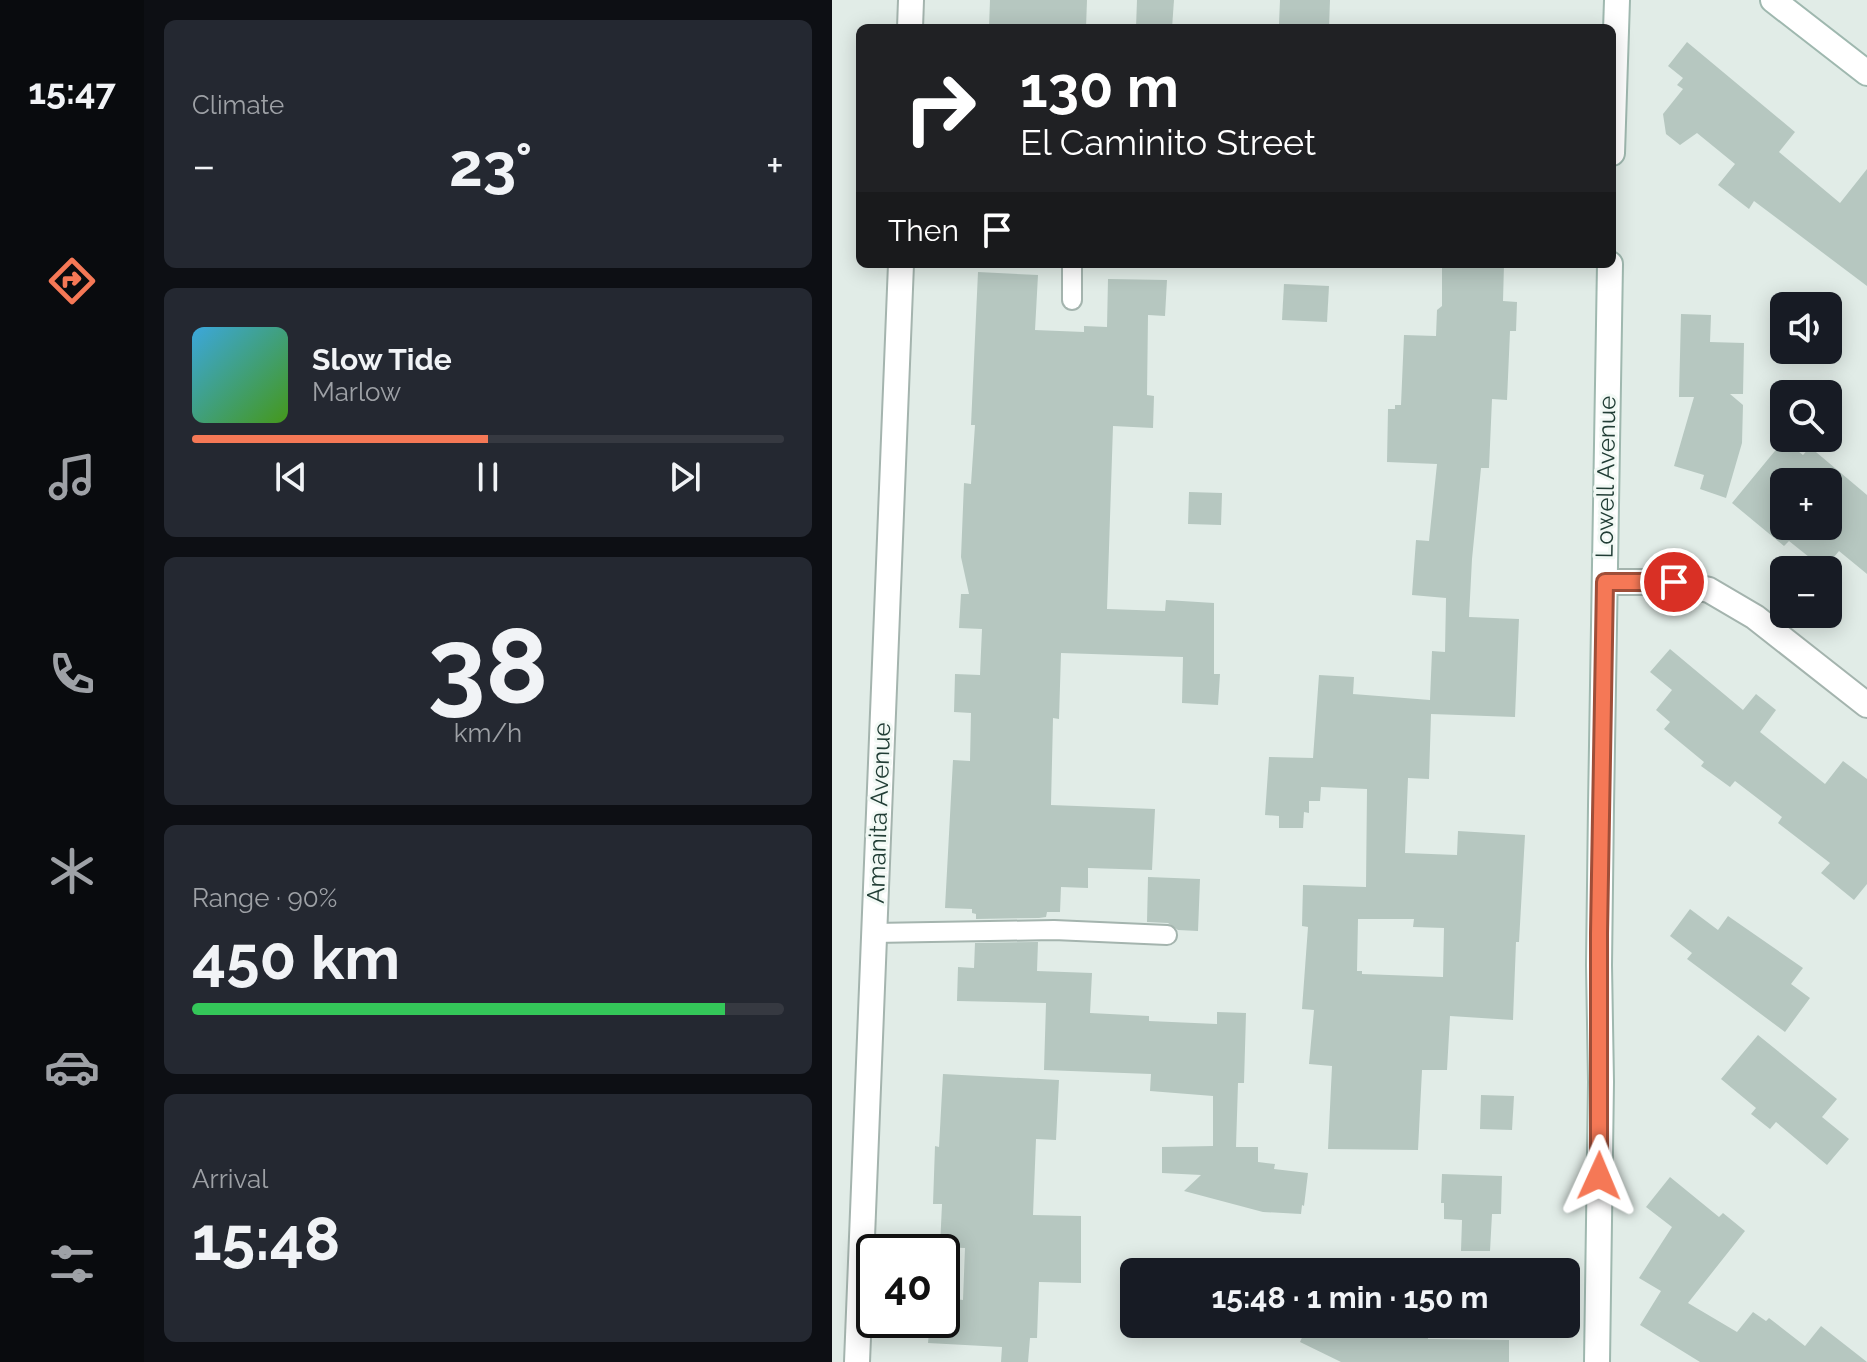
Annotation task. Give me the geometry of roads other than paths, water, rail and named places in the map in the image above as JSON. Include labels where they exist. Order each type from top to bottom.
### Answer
[{"type":"street","points":[[910,24],[911,0]]},
{"type":"street","points":[[1616,31],[1617,0]]},
{"type":"street","points":[[1773,0],[1867,73]]},
{"type":"street","name":"Amanita Avenue","points":[[857,1362],[901,268]]},
{"type":"street","name":"Lowell Avenue","points":[[1597,1362],[1610,268]]},
{"type":"street","points":[[1605,582],[1674,582],[1709,590],[1755,617],[1867,705]]},
{"type":"lane","points":[[1072,268],[1072,300]]},
{"type":"lane","points":[[874,933],[1054,930],[1167,935]]}]
